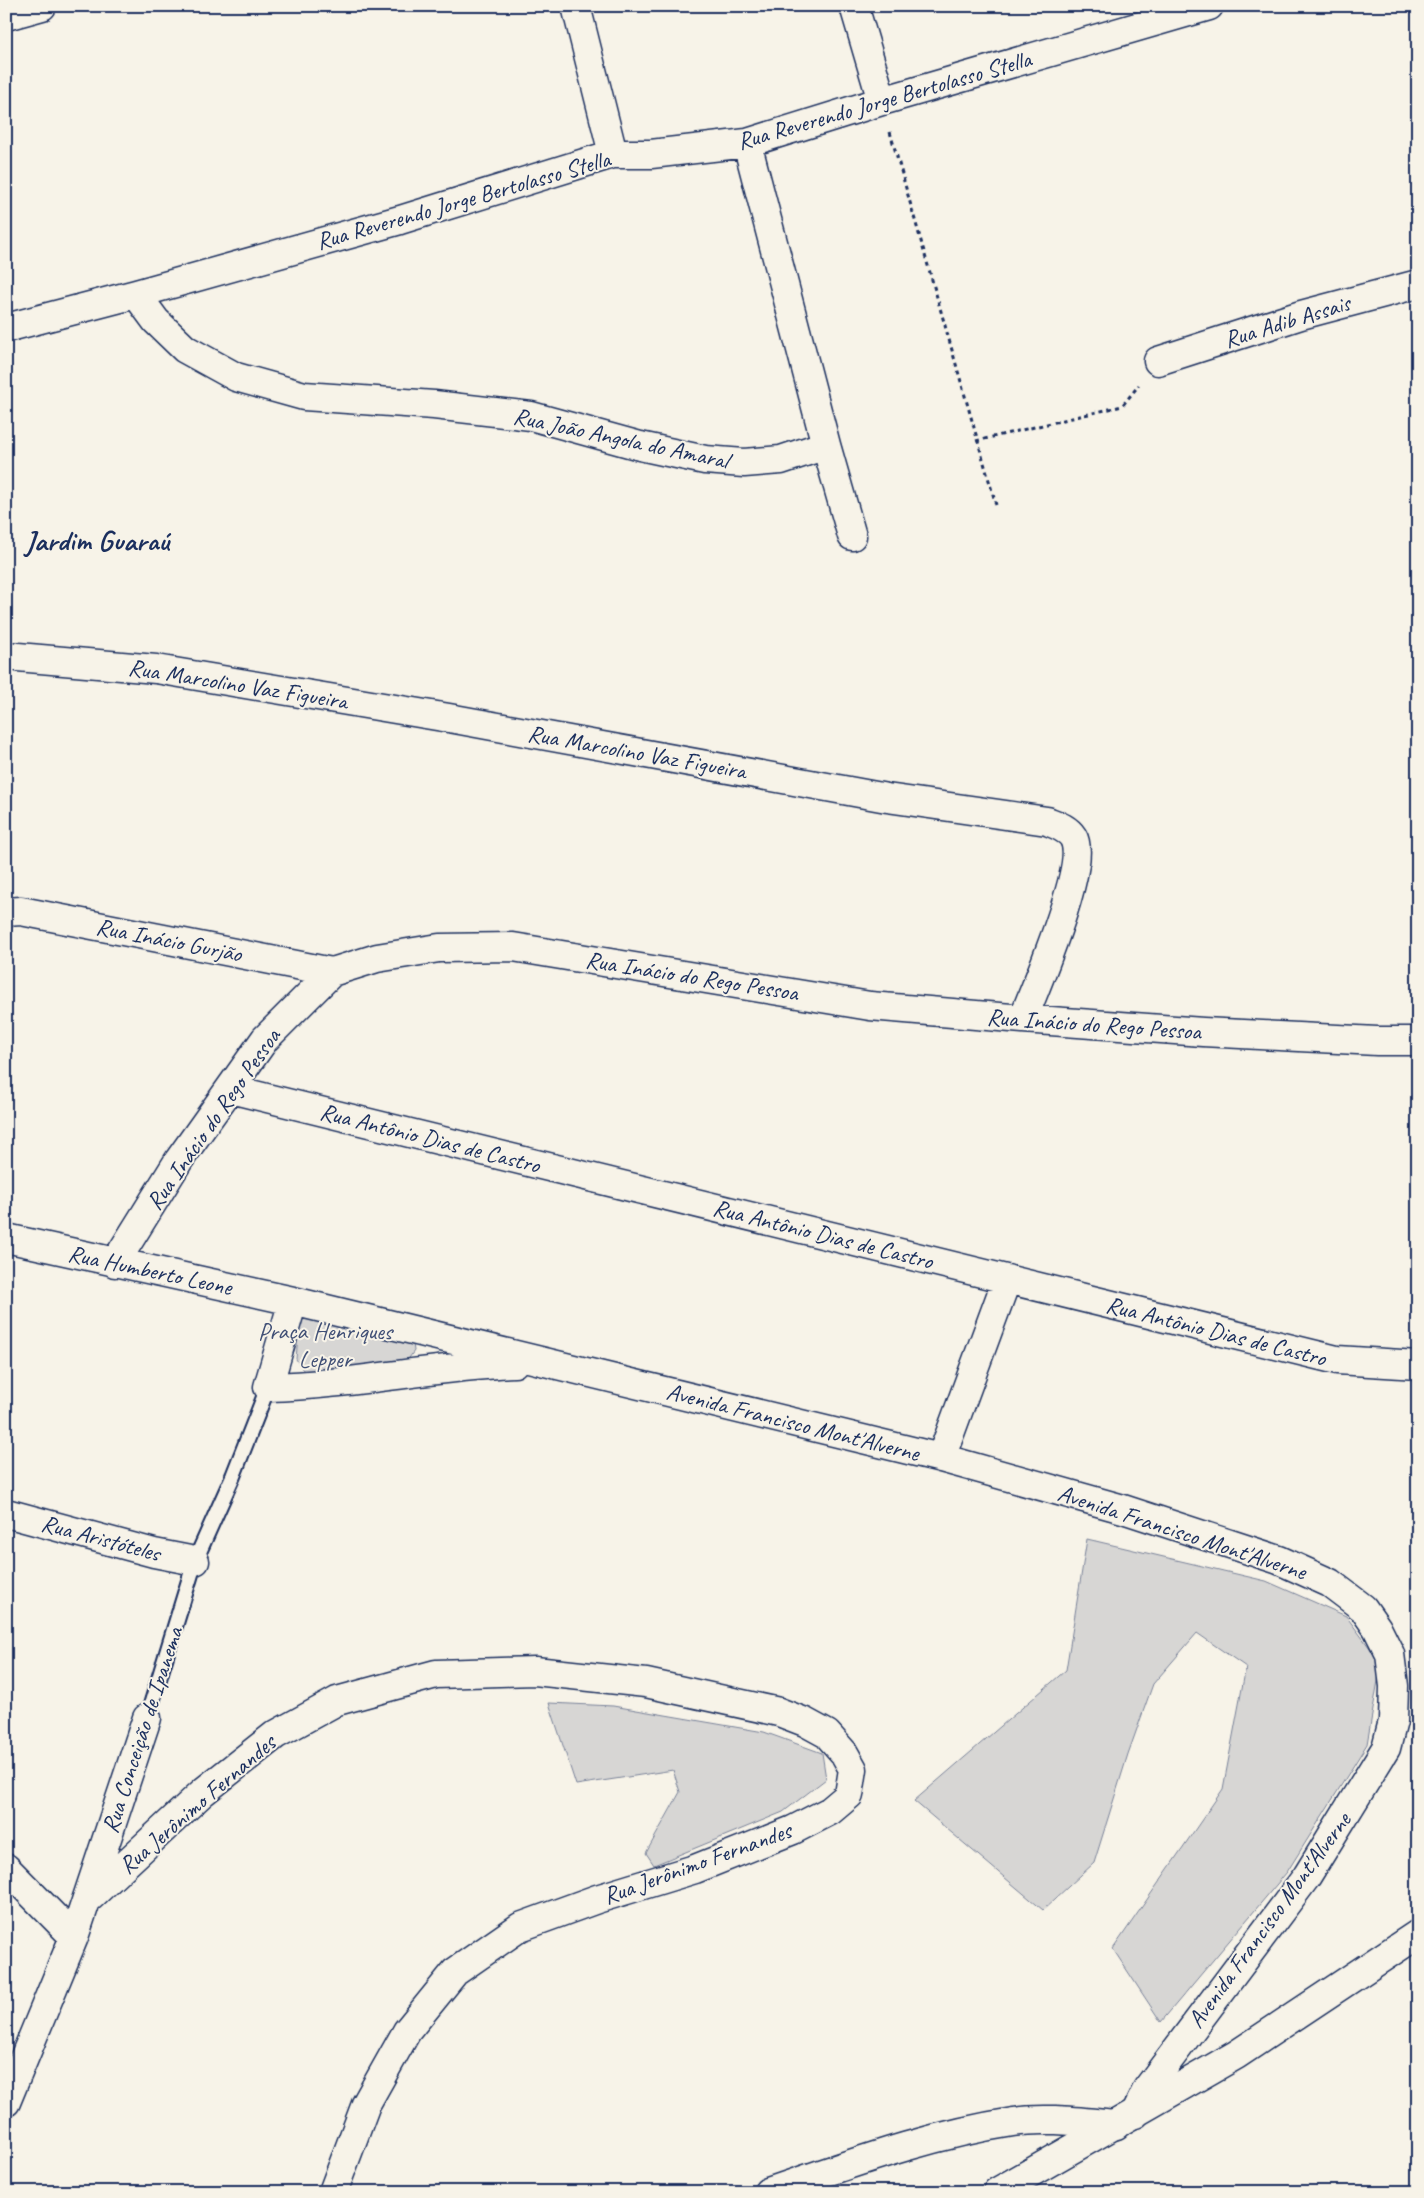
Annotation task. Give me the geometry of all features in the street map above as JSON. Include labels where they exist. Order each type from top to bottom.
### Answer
[{"type":"street","points":[[6,16],[42,6]]},
{"type":"street","points":[[576,6],[613,154]]},
{"type":"street","points":[[854,6],[882,100]]},
{"type":"street","name":"Rua Reverendo Jorge Bertolasso Stella","points":[[6,328],[136,294],[400,220],[613,154],[651,154],[747,143],[882,100],[1209,6]]},
{"type":"street","points":[[747,143],[820,415],[826,445],[852,536]]},
{"type":"street","name":"Rua Adib Assais","points":[[1158,361],[1300,315],[1418,284]]},
{"type":"street","name":"Rua João Angola do Amaral","points":[[136,294],[156,321],[186,348],[236,377],[304,396],[434,405],[531,416],[640,446],[705,460],[744,463],[781,460],[826,445]]},
{"type":"street","name":"Rua Marcolino Vaz Figueira","points":[[6,656],[156,669],[450,718],[887,798],[1047,821],[1065,829],[1074,838],[1076,848],[1075,864],[1069,896],[1023,1019]]},
{"type":"street","name":"Rua Inácio Gurjão","points":[[6,912],[21,912],[110,928],[332,972]]},
{"type":"street","name":"Rua Inácio do Rego Pessoa","points":[[115,1263],[179,1160],[264,1039],[332,972],[377,958],[439,948],[513,947],[870,1006],[1203,1032],[1377,1040],[1418,1040]]},
{"type":"street","name":"Rua Antônio Dias de Castro","points":[[230,1089],[1336,1360],[1418,1365]]},
{"type":"street","name":"Rua Humberto Leone","points":[[6,1238],[294,1301]]},
{"type":"street","points":[[941,1458],[1007,1279]]},
{"type":"street","points":[[294,1301],[268,1387],[324,1383],[480,1364],[544,1361]]},
{"type":"street","name":"Avenida Francisco Mont'Alverne","points":[[294,1301],[941,1458],[1123,1509],[1279,1560],[1330,1583],[1363,1608],[1377,1628],[1390,1654],[1394,1686],[1393,1721],[1386,1748],[1307,1876],[1125,2119]]},
{"type":"street","name":"Rua Aristóteles","points":[[6,1513],[195,1562]]},
{"type":"street","name":"Rua Jerônimo Fernandes","points":[[87,1900],[204,1792],[275,1735],[337,1701],[436,1674],[535,1671],[646,1683],[779,1712],[805,1722],[827,1734],[844,1753],[853,1769],[849,1795],[830,1811],[793,1830],[695,1869],[520,1927],[456,1972],[407,2032],[366,2104],[333,2192]]},
{"type":"street","name":"Rua Conceição de Ipanema","points":[[6,2102],[74,1937],[147,1718]]},
{"type":"street","points":[[6,1868],[74,1937]]},
{"type":"street","points":[[998,2192],[1236,2055],[1418,1934]]},
{"type":"street","points":[[768,2192],[913,2143],[1014,2122],[1125,2119]]},
{"type":"lane","name":"Rua Conceição de Ipanema","points":[[147,1718],[195,1562],[234,1476],[268,1387]]},
{"type":"path","points":[[882,100],[976,442],[996,505]]},
{"type":"path","points":[[976,442],[1122,406],[1158,361]]},
{"type":"green space","name":"Praça Henriques Lepper","points":[[303,1312],[412,1336],[414,1351],[407,1361],[305,1373],[296,1359],[298,1335]]},
{"type":"green space","points":[[1087,1539],[1266,1581],[1346,1616],[1381,1663],[1367,1744],[1287,1872],[1161,2022],[1113,1949],[1223,1789],[1246,1667],[1197,1633],[1153,1684],[1128,1754],[1094,1863],[1043,1910],[914,1801],[1066,1670]]},
{"type":"green space","points":[[549,1703],[613,1706],[764,1732],[822,1753],[826,1779],[783,1812],[654,1865],[646,1853],[680,1792],[673,1770],[576,1785]]},
{"type":"district","name":"Jardim Guaraú","points":[[97,540]]}]
